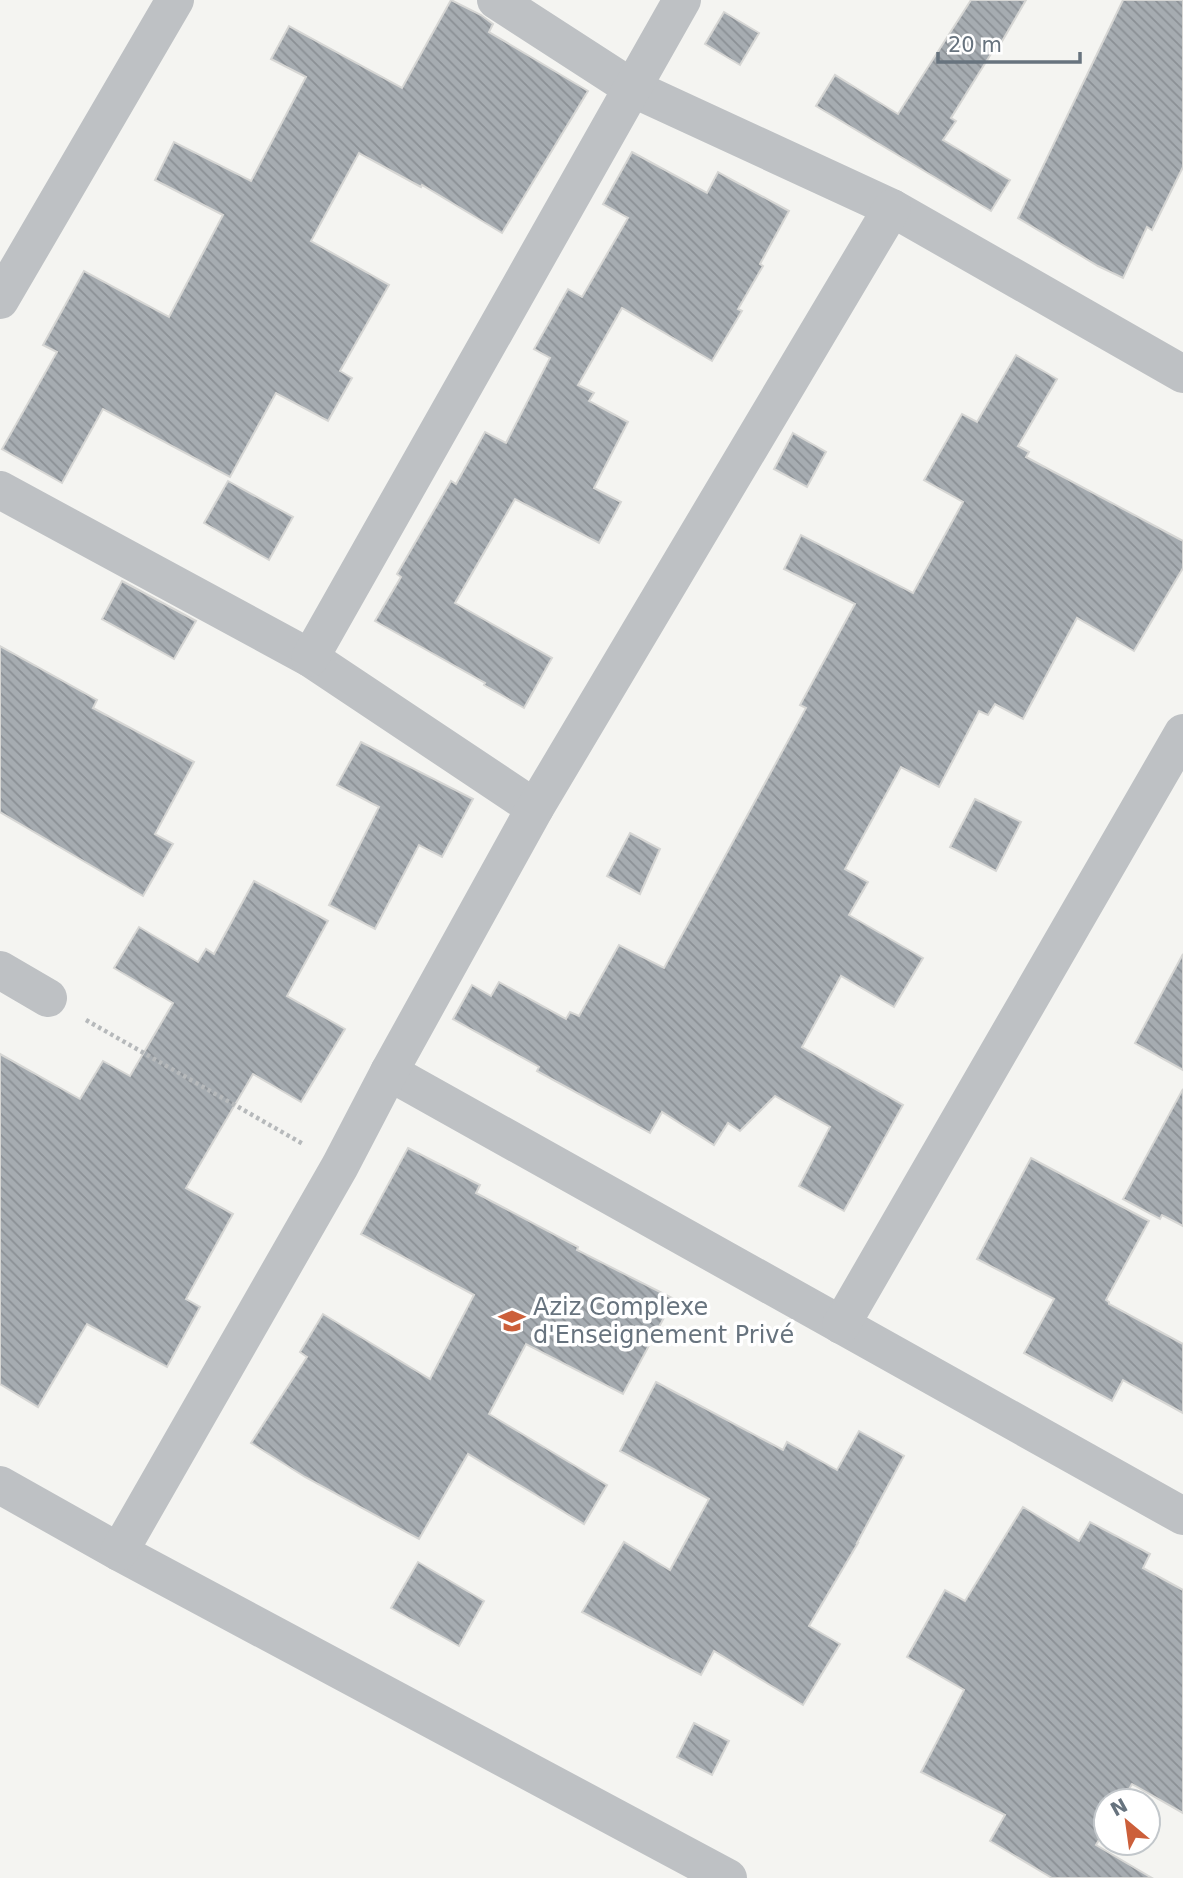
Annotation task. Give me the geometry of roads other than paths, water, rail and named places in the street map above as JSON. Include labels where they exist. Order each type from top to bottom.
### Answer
[{"type":"street","points":[[0,299],[175,0]]},
{"type":"street","points":[[496,0],[632,88],[892,208],[1183,374]]},
{"type":"street","points":[[310,658],[682,0]]},
{"type":"street","points":[[119,1552],[340,1166],[389,1072],[536,808],[892,208]]},
{"type":"street","points":[[0,490],[310,658],[536,808]]},
{"type":"street","points":[[841,1325],[1183,733]]},
{"type":"street","points":[[0,970],[48,998]]},
{"type":"street","points":[[389,1072],[1183,1516]]},
{"type":"street","points":[[0,1485],[119,1552],[728,1878]]},
{"type":"place","name":"Aziz Complexe d'Enseignement Privé","points":[[512,1321]]}]
